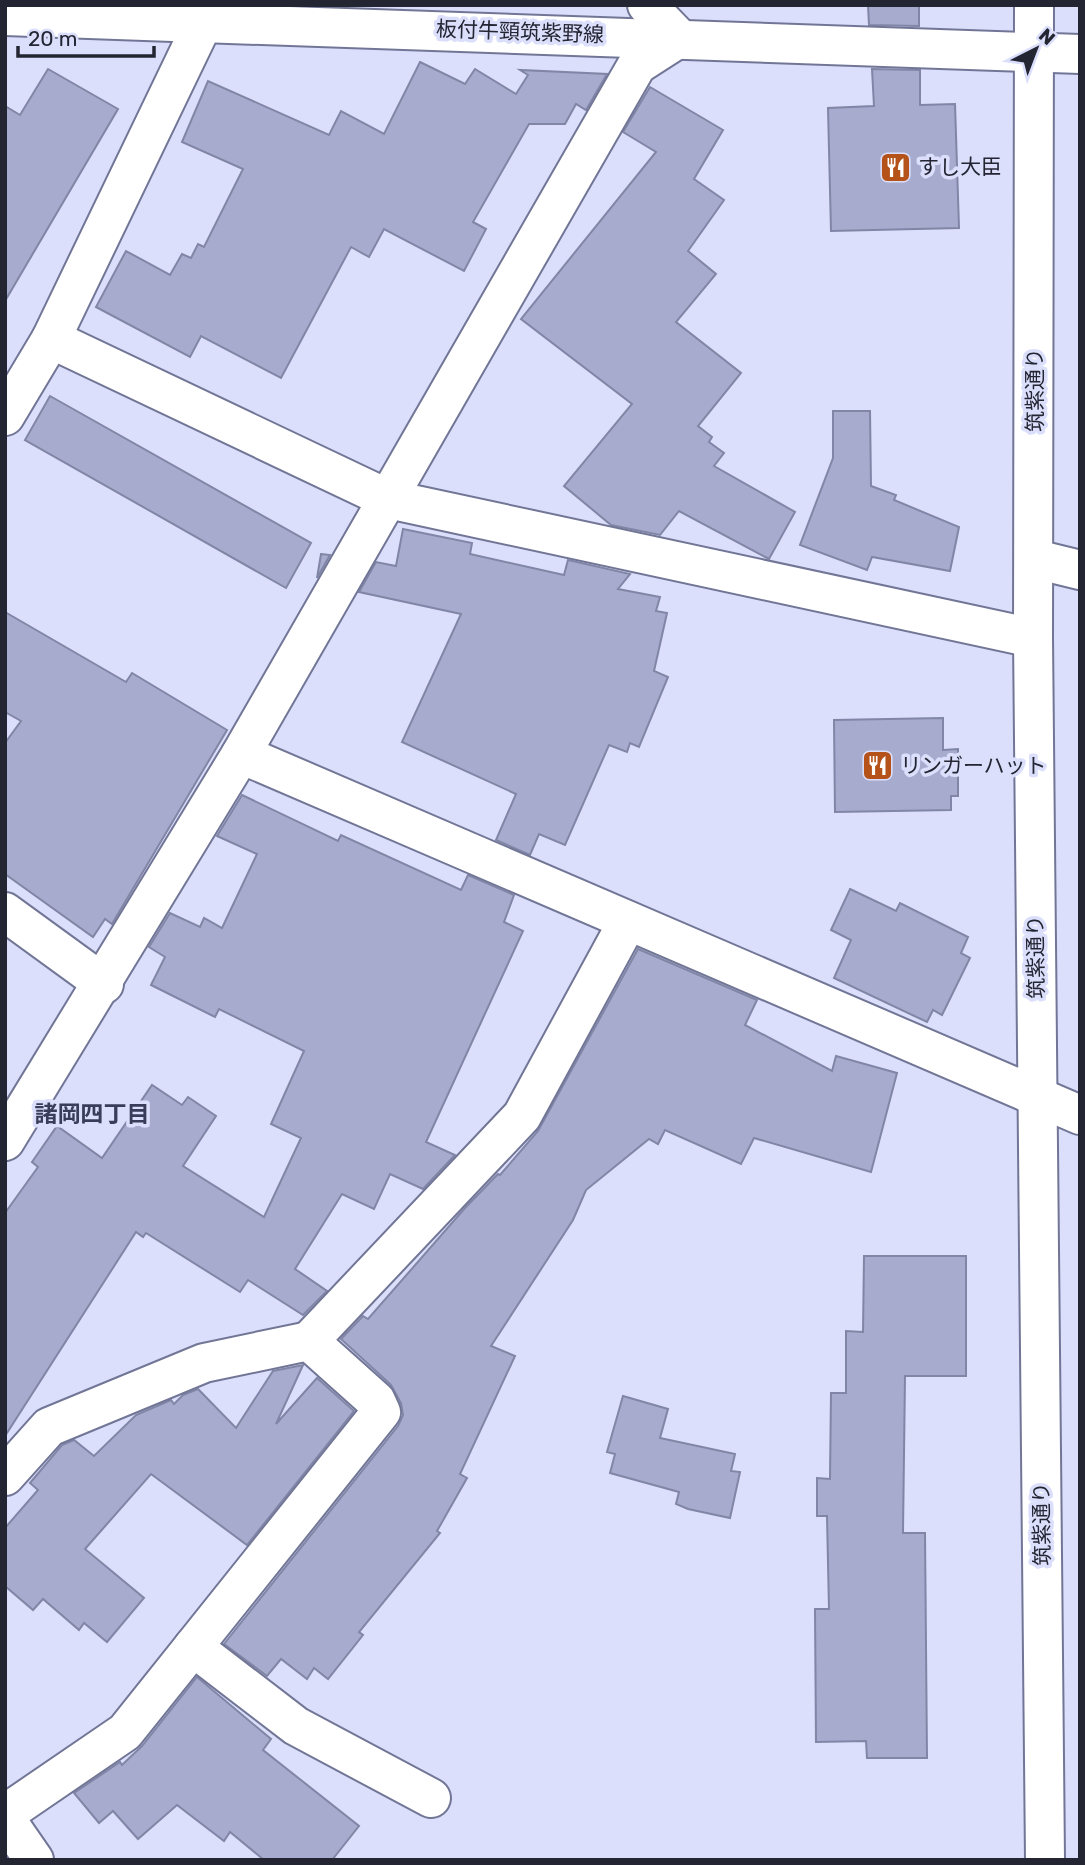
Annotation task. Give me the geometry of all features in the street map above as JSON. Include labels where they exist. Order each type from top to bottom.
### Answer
[{"type":"street","points":[[5,1141],[104,984],[241,754],[637,65],[679,22],[646,5]]},
{"type":"street","name":"筑紫通り","points":[[1034,5],[1033,638],[1045,1860]]},
{"type":"street","name":"板付牛頸筑紫野線","points":[[5,16],[204,21],[679,22],[1035,54],[1080,54]]},
{"type":"street","points":[[5,416],[51,339],[204,21]]},
{"type":"street","points":[[51,339],[388,499],[1033,638]]},
{"type":"street","points":[[1035,558],[1080,570]]},
{"type":"street","points":[[241,754],[1080,1115]]},
{"type":"street","points":[[5,912],[104,984]]},
{"type":"street","points":[[5,1476],[50,1427],[204,1363],[309,1341],[522,1116],[628,921]]},
{"type":"street","points":[[34,1860],[5,1816],[125,1732],[381,1412],[376,1401],[309,1341]]},
{"type":"street","points":[[193,1647],[296,1726],[431,1798]]},
{"type":"building","points":[[868,5],[919,5],[919,26],[869,25]]},
{"type":"building","points":[[420,62],[465,84],[475,69],[516,94],[528,75],[520,70],[607,74],[586,110],[576,104],[565,124],[529,124],[473,222],[486,229],[464,271],[384,229],[369,257],[351,247],[281,378],[201,336],[190,357],[96,307],[126,251],[170,275],[182,254],[191,258],[198,244],[204,247],[243,169],[182,142],[208,81],[329,135],[341,111],[384,134]]},
{"type":"building","points":[[48,69],[118,109],[5,301],[5,106],[20,115]]},
{"type":"building","points":[[872,69],[920,70],[920,105],[955,104],[959,228],[831,231],[828,108],[874,106]]},
{"type":"building","points":[[650,87],[723,130],[694,179],[724,200],[688,251],[716,274],[676,322],[741,373],[698,426],[712,437],[709,442],[724,453],[714,466],[795,512],[769,559],[679,511],[660,535],[611,525],[564,486],[632,404],[521,319],[656,152],[623,132]]},
{"type":"building","points":[[50,396],[311,543],[286,588],[25,440]]},
{"type":"building","points":[[833,411],[870,411],[871,486],[896,495],[894,500],[959,527],[950,571],[872,557],[867,570],[800,545],[833,458]]},
{"type":"building","points":[[403,529],[472,543],[470,554],[564,575],[568,560],[630,574],[618,589],[660,597],[656,611],[667,613],[654,671],[668,677],[639,747],[630,743],[627,752],[609,745],[565,845],[539,834],[530,855],[496,840],[516,794],[402,742],[461,614],[359,592],[376,562],[396,566]]},
{"type":"building","points":[[321,554],[330,555],[317,578]]},
{"type":"building","points":[[5,612],[126,682],[132,673],[227,730],[112,924],[105,919],[93,937],[5,874],[5,743],[21,721],[5,712]]},
{"type":"building","points":[[943,718],[943,750],[958,749],[958,796],[951,796],[951,810],[835,812],[834,720]]},
{"type":"building","points":[[242,795],[338,841],[341,835],[461,890],[468,875],[514,895],[504,922],[523,931],[426,1142],[455,1155],[423,1189],[390,1174],[374,1209],[342,1194],[295,1269],[327,1291],[303,1315],[248,1280],[240,1292],[146,1233],[143,1237],[136,1232],[5,1436],[5,1213],[38,1167],[32,1162],[57,1126],[102,1158],[152,1085],[182,1105],[188,1097],[216,1116],[183,1166],[264,1217],[301,1138],[271,1124],[304,1051],[219,1009],[215,1017],[151,985],[165,957],[149,947],[170,913],[200,927],[204,918],[222,928],[257,854],[217,836]]},
{"type":"building","points":[[850,889],[896,911],[900,903],[968,937],[961,953],[970,958],[942,1015],[933,1010],[927,1022],[834,978],[851,940],[831,930]]},
{"type":"building","points":[[638,949],[757,1000],[745,1025],[832,1071],[836,1056],[897,1073],[871,1172],[754,1138],[741,1164],[665,1130],[658,1144],[649,1139],[586,1190],[573,1220],[491,1346],[515,1356],[460,1474],[467,1478],[437,1531],[440,1533],[359,1632],[363,1635],[328,1679],[314,1668],[307,1679],[281,1659],[267,1676],[224,1644],[398,1426],[403,1415],[401,1403],[391,1385],[341,1339],[363,1316],[368,1319],[465,1208],[500,1175],[538,1131]]},
{"type":"building","points":[[864,1256],[966,1256],[966,1376],[905,1376],[903,1533],[925,1533],[927,1758],[867,1758],[866,1741],[816,1742],[815,1609],[829,1609],[827,1516],[817,1516],[817,1478],[830,1479],[831,1393],[846,1393],[846,1331],[863,1332]]},
{"type":"building","points":[[303,1365],[276,1424],[317,1378],[354,1411],[247,1545],[151,1474],[85,1549],[144,1598],[107,1642],[84,1623],[79,1630],[43,1599],[33,1610],[5,1586],[5,1528],[38,1490],[30,1483],[62,1445],[74,1440],[94,1456],[136,1415],[171,1400],[174,1404],[183,1395],[198,1389],[236,1428],[273,1371]]},
{"type":"building","points":[[623,1396],[668,1409],[660,1438],[735,1454],[731,1471],[740,1472],[730,1518],[676,1504],[679,1492],[610,1473],[615,1454],[607,1452]]},
{"type":"building","points":[[197,1677],[271,1739],[263,1750],[359,1826],[332,1860],[264,1860],[230,1832],[224,1841],[177,1805],[138,1839],[113,1811],[99,1823],[74,1793],[120,1762],[122,1765],[142,1746]]},
{"type":"place","name":"すし大臣","points":[[895,167]]},
{"type":"place","name":"リンガーハット","points":[[877,766]]},
{"type":"district","name":"諸岡四丁目","points":[[92,1114]]}]
